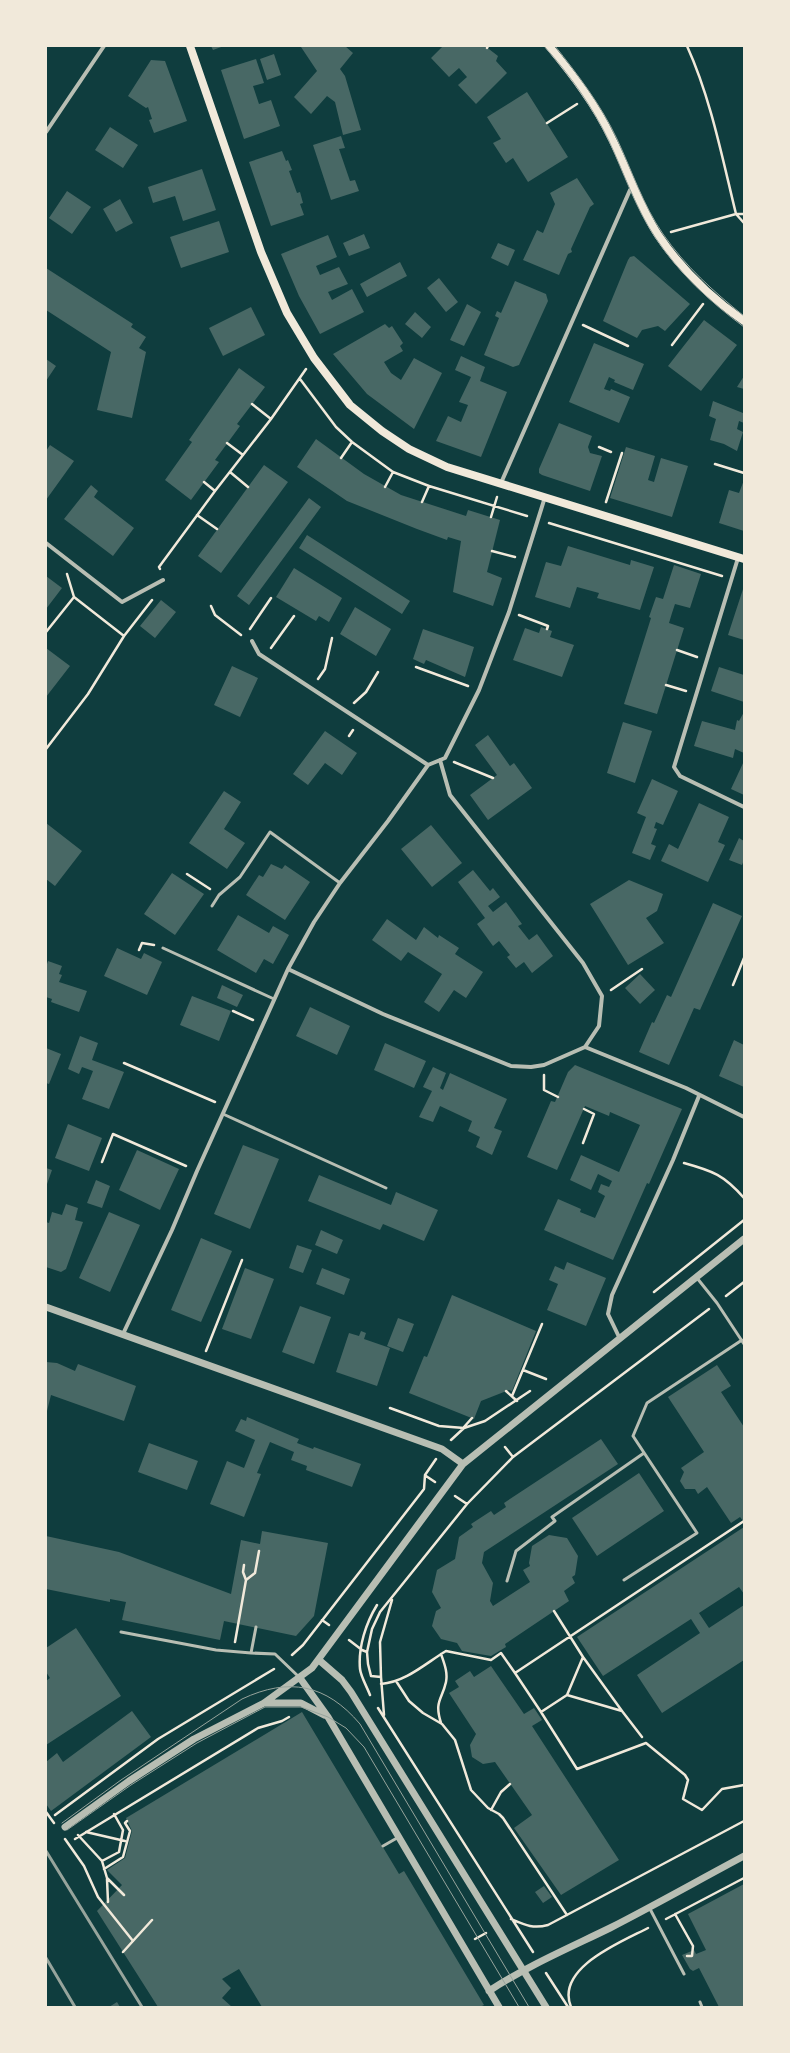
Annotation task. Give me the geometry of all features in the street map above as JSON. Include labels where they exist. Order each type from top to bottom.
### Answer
[{"type":"main road","points":[[190,46],[261,252],[287,313],[314,358],[350,404],[382,431],[409,449],[447,467],[603,514],[741,558]]},
{"type":"main road","points":[[549,46],[588,97],[613,140],[634,188],[659,236],[684,268],[710,294],[744,321]]},
{"type":"street","points":[[46,132],[104,46]]},
{"type":"street","points":[[501,483],[630,190],[634,188]]},
{"type":"street","points":[[123,1334],[172,1230],[262,1024],[288,969],[314,922],[340,883],[388,822],[428,765],[442,759],[479,690],[509,612],[545,497]]},
{"type":"street","points":[[46,543],[122,602],[163,580]]},
{"type":"street","points":[[741,558],[695,694],[674,767],[680,776],[744,807]]},
{"type":"street","points":[[252,641],[259,654],[264,658],[428,765]]},
{"type":"street","points":[[288,969],[383,1014],[511,1066],[531,1067],[544,1065],[585,1047],[599,1026],[602,996],[583,963],[450,795],[442,759]]},
{"type":"street","points":[[585,1047],[744,1117]]},
{"type":"street","points":[[620,1339],[608,1314],[612,1296],[673,1160],[699,1096]]},
{"type":"street","points":[[65,1827],[128,1781],[194,1739],[264,1703],[300,1678],[318,1660],[463,1464],[744,1239]]},
{"type":"street","points":[[46,1306],[442,1449],[463,1464]]},
{"type":"street","points":[[318,1660],[342,1680],[377,1732],[546,2007]]},
{"type":"street","points":[[300,1678],[328,1717],[397,1838],[499,2007]]},
{"type":"street","points":[[264,1703],[302,1703],[328,1717]]},
{"type":"street","points":[[489,1991],[522,1970],[540,1963],[744,1856]]},
{"type":"lane","points":[[212,906],[219,895],[240,876],[270,832],[340,883]]},
{"type":"lane","points":[[163,948],[274,999]]},
{"type":"lane","points":[[223,1114],[386,1188]]},
{"type":"lane","points":[[697,1278],[717,1304],[744,1344]]},
{"type":"lane","points":[[624,1580],[697,1533],[633,1436],[647,1403],[742,1340]]},
{"type":"lane","points":[[507,1581],[516,1550],[555,1521],[552,1517],[644,1453]]},
{"type":"lane","points":[[251,1653],[256,1627]]},
{"type":"lane","points":[[121,1632],[216,1650],[275,1654],[300,1678]]},
{"type":"lane","points":[[383,1846],[397,1838]]},
{"type":"lane","points":[[649,1907],[684,1974]]},
{"type":"lane","points":[[700,2002],[702,2007]]},
{"type":"path","points":[[687,46],[697,69],[711,113],[736,214],[744,224]]},
{"type":"path","points":[[547,123],[588,97]]},
{"type":"path","points":[[659,236],[736,214],[744,214]]},
{"type":"path","points":[[672,345],[710,294]]},
{"type":"path","points":[[572,320],[628,346]]},
{"type":"path","points":[[46,749],[88,694],[124,636],[164,586],[160,567],[229,472],[271,419],[314,358]]},
{"type":"path","points":[[252,404],[271,419]]},
{"type":"path","points":[[341,458],[352,442]]},
{"type":"path","points":[[227,443],[243,455]]},
{"type":"path","points":[[599,447],[611,452]]},
{"type":"path","points":[[603,514],[622,453]]},
{"type":"path","points":[[715,464],[744,472]]},
{"type":"path","points":[[229,472],[248,487]]},
{"type":"path","points":[[385,487],[393,472]]},
{"type":"path","points":[[204,482],[215,491]]},
{"type":"path","points":[[491,517],[501,483]]},
{"type":"path","points":[[422,502],[429,486]]},
{"type":"path","points":[[197,515],[217,529]]},
{"type":"path","points":[[492,551],[526,560]]},
{"type":"path","points":[[66,572],[74,597],[124,636]]},
{"type":"path","points":[[46,632],[74,597]]},
{"type":"path","points":[[250,630],[271,598]]},
{"type":"path","points":[[211,606],[215,615],[240,636]]},
{"type":"path","points":[[509,612],[548,626],[547,630]]},
{"type":"path","points":[[264,658],[294,616]]},
{"type":"path","points":[[310,689],[325,669],[332,638]]},
{"type":"path","points":[[677,650],[707,660]]},
{"type":"path","points":[[416,667],[479,690]]},
{"type":"path","points":[[348,714],[355,702],[366,692],[378,672]]},
{"type":"path","points":[[666,685],[695,694]]},
{"type":"path","points":[[442,759],[493,778]]},
{"type":"path","points":[[186,874],[219,895]]},
{"type":"path","points":[[139,950],[142,943],[163,948]]},
{"type":"path","points":[[733,985],[744,958]]},
{"type":"path","points":[[602,996],[642,969]]},
{"type":"path","points":[[234,1011],[262,1024]]},
{"type":"path","points":[[124,1063],[226,1107]]},
{"type":"path","points":[[544,1065],[544,1090],[558,1097]]},
{"type":"path","points":[[583,1143],[594,1114],[584,1109]]},
{"type":"path","points":[[102,1162],[113,1134],[197,1171]]},
{"type":"path","points":[[673,1160],[711,1171],[730,1182],[744,1198]]},
{"type":"path","points":[[649,1297],[744,1220]]},
{"type":"path","points":[[201,1363],[242,1260]]},
{"type":"path","points":[[381,1677],[371,1676],[367,1652],[372,1629],[380,1612],[467,1504],[513,1457],[717,1304],[744,1282]]},
{"type":"path","points":[[512,1396],[542,1324]]},
{"type":"path","points":[[523,1370],[546,1379]]},
{"type":"path","points":[[541,1383],[552,1375]]},
{"type":"path","points":[[390,1408],[439,1426],[464,1428],[485,1421],[535,1388]]},
{"type":"path","points":[[506,1391],[517,1401]]},
{"type":"path","points":[[55,1816],[158,1739],[285,1662],[303,1645],[424,1489],[425,1475],[442,1449],[464,1428],[472,1418]]},
{"type":"path","points":[[515,1673],[744,1521]]},
{"type":"path","points":[[246,1580],[255,1573],[259,1551]]},
{"type":"path","points":[[231,1651],[236,1637],[246,1580],[243,1572],[244,1565]]},
{"type":"path","points":[[384,1717],[381,1684],[380,1642],[392,1599]]},
{"type":"path","points":[[554,1611],[583,1657],[622,1712],[642,1737]]},
{"type":"path","points":[[367,1652],[362,1650],[360,1669],[374,1701]]},
{"type":"path","points":[[381,1684],[396,1681],[408,1676],[446,1651],[491,1660],[502,1653],[576,1769],[646,1742],[685,1775],[688,1780],[683,1800],[702,1810],[722,1789],[744,1785]]},
{"type":"path","points":[[441,1654],[446,1668],[446,1683],[439,1697],[438,1706],[442,1724]]},
{"type":"path","points":[[540,1712],[567,1694],[583,1657]]},
{"type":"path","points":[[342,1680],[360,1669]]},
{"type":"path","points":[[396,1681],[409,1701],[423,1713],[442,1724],[455,1740],[471,1790],[480,1801],[503,1818],[567,1915]]},
{"type":"path","points":[[567,1694],[622,1712]]},
{"type":"path","points":[[75,1838],[258,1728],[282,1721],[301,1710],[302,1703]]},
{"type":"path","points":[[377,1706],[511,1919],[569,2007]]},
{"type":"path","points":[[491,1810],[502,1792],[510,1784]]},
{"type":"path","points":[[46,1812],[54,1824]]},
{"type":"path","points":[[102,1861],[119,1852],[123,1830],[114,1814]]},
{"type":"path","points":[[104,1869],[123,1857],[130,1831],[125,1822],[127,1821]]},
{"type":"path","points":[[511,1919],[528,1927],[538,1928],[548,1925],[744,1821]]},
{"type":"path","points":[[86,1832],[125,1841]]},
{"type":"path","points":[[79,1835],[102,1861],[107,1878],[108,1902]]},
{"type":"path","points":[[63,1836],[84,1866],[98,1897],[133,1941]]},
{"type":"path","points":[[107,1878],[124,1895]]},
{"type":"path","points":[[569,2007],[567,1999],[568,1989],[572,1979],[582,1968],[598,1955],[744,1878]]},
{"type":"path","points":[[675,1914],[693,1946],[692,1956]]},
{"type":"path","points":[[462,1946],[511,1919]]},
{"type":"path","points":[[123,1952],[152,1920]]},
{"type":"building","points":[[211,46],[224,46],[213,50]]},
{"type":"building","points":[[345,46],[353,53],[340,69],[345,76],[361,130],[343,135],[335,102],[327,96],[311,114],[294,97],[317,71],[301,47]]},
{"type":"building","points":[[443,46],[485,46],[498,56],[496,61],[507,73],[476,104],[458,85],[467,77],[459,68],[449,77],[431,58]]},
{"type":"building","points":[[274,54],[281,75],[267,80],[260,59]]},
{"type":"building","points":[[256,59],[264,83],[253,86],[259,104],[271,100],[280,126],[244,139],[221,70]]},
{"type":"building","points":[[151,60],[165,61],[187,121],[154,133],[149,120],[152,119],[148,107],[146,108],[128,96]]},
{"type":"building","points":[[527,92],[568,157],[528,182],[513,158],[506,163],[493,143],[501,139],[487,117]]},
{"type":"building","points":[[110,127],[138,145],[123,168],[95,150]]},
{"type":"building","points":[[341,136],[345,148],[339,149],[350,181],[355,180],[359,191],[331,200],[313,145]]},
{"type":"building","points":[[282,151],[292,170],[289,171],[297,193],[300,192],[303,203],[300,204],[304,215],[271,226],[249,162]]},
{"type":"building","points":[[202,169],[216,210],[183,221],[175,196],[153,203],[148,187]]},
{"type":"building","points":[[577,178],[594,204],[590,207],[571,249],[572,252],[568,254],[559,275],[523,260],[537,230],[543,233],[555,204],[550,193]]},
{"type":"building","points":[[67,191],[91,207],[72,234],[49,218]]},
{"type":"building","points":[[120,199],[133,223],[116,232],[103,209]]},
{"type":"building","points":[[219,221],[229,252],[181,268],[170,237]]},
{"type":"building","points":[[364,234],[370,248],[349,256],[343,243]]},
{"type":"building","points":[[328,235],[337,257],[316,266],[320,275],[339,267],[348,284],[328,292],[332,300],[352,289],[364,312],[320,334],[299,296],[281,254]]},
{"type":"building","points":[[498,243],[515,250],[508,266],[491,258]]},
{"type":"building","points":[[634,256],[690,304],[665,331],[658,326],[642,330],[637,338],[603,321],[628,260],[630,257]]},
{"type":"building","points":[[400,262],[407,276],[367,297],[360,284]]},
{"type":"building","points":[[46,268],[133,324],[131,327],[146,337],[139,348],[146,352],[132,418],[97,410],[111,352],[46,310]]},
{"type":"building","points":[[439,278],[458,302],[446,312],[427,288]]},
{"type":"building","points":[[515,281],[546,294],[548,301],[519,365],[513,367],[484,355],[499,318],[495,316],[497,311],[501,313]]},
{"type":"building","points":[[467,304],[481,312],[464,346],[450,340]]},
{"type":"building","points":[[251,307],[265,335],[223,356],[209,328]]},
{"type":"building","points":[[415,312],[431,327],[422,338],[405,324]]},
{"type":"building","points":[[704,320],[737,345],[701,391],[668,366]]},
{"type":"building","points":[[385,324],[389,328],[392,326],[403,343],[400,346],[403,351],[384,362],[391,373],[401,380],[414,358],[442,373],[414,429],[367,394],[333,354]]},
{"type":"building","points":[[594,343],[644,364],[633,390],[614,382],[615,380],[609,377],[604,389],[610,391],[611,389],[630,397],[619,423],[569,402]]},
{"type":"building","points":[[461,356],[485,367],[480,381],[507,392],[481,457],[436,441],[448,416],[461,422],[468,405],[459,402],[471,377],[455,370]]},
{"type":"building","points":[[46,359],[56,366],[46,381]]},
{"type":"building","points":[[239,368],[265,387],[237,424],[240,426],[215,460],[219,462],[191,500],[165,480],[192,442],[189,440]]},
{"type":"building","points":[[744,376],[744,389],[737,387]]},
{"type":"building","points":[[713,401],[743,413],[744,410],[744,423],[739,421],[737,429],[743,432],[737,451],[724,444],[710,440],[716,419],[709,416]]},
{"type":"building","points":[[559,423],[592,436],[588,447],[590,453],[602,456],[590,491],[539,473],[539,469]]},
{"type":"building","points":[[316,439],[364,474],[401,495],[466,516],[468,510],[500,520],[487,572],[502,578],[493,606],[453,592],[461,541],[448,537],[447,540],[347,501],[297,467]]},
{"type":"building","points":[[50,445],[74,461],[46,500],[46,451]]},
{"type":"building","points":[[626,447],[655,456],[648,480],[654,482],[661,458],[688,466],[672,517],[610,498]]},
{"type":"building","points":[[264,465],[288,482],[221,573],[198,556]]},
{"type":"building","points":[[744,480],[744,531],[719,523],[729,490],[739,493]]},
{"type":"building","points":[[91,485],[98,491],[94,497],[134,528],[113,556],[64,519]]},
{"type":"building","points":[[309,498],[321,507],[249,605],[237,596]]},
{"type":"building","points":[[307,535],[410,601],[402,614],[299,548]]},
{"type":"building","points":[[568,546],[630,565],[631,560],[654,567],[640,610],[597,598],[599,593],[577,587],[570,608],[535,597],[546,562],[561,566]]},
{"type":"building","points":[[674,565],[701,574],[690,608],[675,604],[672,613],[669,623],[684,628],[657,714],[624,704],[651,618],[649,617],[656,597],[663,599]]},
{"type":"building","points":[[294,568],[342,598],[329,622],[319,616],[316,621],[276,597]]},
{"type":"building","points":[[46,576],[62,588],[46,609]]},
{"type":"building","points":[[744,586],[744,640],[728,635]]},
{"type":"building","points":[[161,600],[176,612],[155,638],[140,626]]},
{"type":"building","points":[[355,607],[391,629],[376,656],[340,634]]},
{"type":"building","points":[[541,627],[552,631],[550,637],[574,645],[562,677],[513,660],[525,628],[539,633]]},
{"type":"building","points":[[423,629],[474,647],[465,677],[426,660],[424,664],[413,659]]},
{"type":"building","points":[[46,648],[70,666],[46,697]]},
{"type":"building","points":[[232,666],[258,678],[240,717],[214,705]]},
{"type":"building","points":[[719,667],[744,675],[744,702],[711,691]]},
{"type":"building","points":[[744,712],[744,753],[735,749],[733,758],[694,746],[702,721],[735,730],[737,720],[739,721]]},
{"type":"building","points":[[623,722],[652,731],[635,783],[607,773]]},
{"type":"building","points":[[325,731],[357,753],[342,775],[325,763],[308,785],[293,774]]},
{"type":"building","points":[[488,735],[510,766],[514,763],[532,788],[488,820],[470,795],[497,775],[475,745]]},
{"type":"building","points":[[744,761],[744,795],[731,789]]},
{"type":"building","points":[[652,779],[678,791],[663,825],[656,822],[654,828],[657,829],[651,844],[656,846],[650,860],[632,853],[646,817],[637,813]]},
{"type":"building","points":[[224,791],[241,802],[224,829],[245,843],[227,869],[189,843]]},
{"type":"building","points":[[699,803],[729,817],[718,842],[725,845],[708,882],[661,861],[669,844],[678,849]]},
{"type":"building","points":[[46,823],[82,851],[55,886],[46,879]]},
{"type":"building","points":[[431,825],[462,863],[432,887],[401,849]]},
{"type":"building","points":[[739,838],[744,841],[744,860],[742,865],[729,860]]},
{"type":"building","points":[[271,864],[282,869],[285,865],[310,882],[285,920],[246,895],[259,875],[263,877]]},
{"type":"building","points":[[473,870],[490,891],[493,888],[500,897],[488,906],[493,912],[506,902],[522,924],[518,926],[529,940],[537,934],[553,956],[532,973],[524,962],[516,968],[507,957],[510,955],[499,941],[493,946],[477,924],[485,918],[458,882]]},
{"type":"building","points":[[172,873],[204,894],[175,935],[144,914]]},
{"type":"building","points":[[629,880],[663,894],[657,911],[646,918],[664,943],[628,965],[590,904]]},
{"type":"building","points":[[713,903],[742,916],[700,1010],[694,1008],[669,1065],[639,1052],[652,1022],[654,1023],[667,995],[671,997]]},
{"type":"building","points":[[238,915],[269,933],[273,926],[289,935],[273,964],[264,959],[256,973],[217,950]]},
{"type":"building","points":[[387,919],[416,940],[424,927],[438,938],[439,935],[459,948],[455,954],[483,972],[466,998],[454,990],[439,1012],[424,1002],[442,974],[408,952],[401,961],[372,940]]},
{"type":"building","points":[[117,948],[141,959],[144,953],[162,962],[147,995],[104,976]]},
{"type":"building","points":[[48,961],[62,966],[59,974],[62,975],[59,982],[87,991],[79,1012],[51,1002],[52,999],[46,997],[46,967]]},
{"type":"building","points":[[640,974],[655,990],[640,1004],[625,988]]},
{"type":"building","points":[[222,985],[243,995],[237,1007],[217,998]]},
{"type":"building","points":[[192,996],[231,1011],[219,1041],[180,1025]]},
{"type":"building","points":[[310,1007],[350,1026],[337,1055],[296,1036]]},
{"type":"building","points":[[80,1036],[98,1043],[92,1060],[124,1072],[109,1109],[82,1099],[93,1071],[82,1067],[79,1074],[68,1069]]},
{"type":"building","points":[[734,1040],[744,1045],[744,1087],[719,1076]]},
{"type":"building","points":[[385,1043],[426,1061],[414,1088],[374,1070]]},
{"type":"building","points":[[46,1048],[61,1054],[49,1084],[46,1083]]},
{"type":"building","points":[[575,1065],[682,1109],[613,1260],[544,1230],[558,1199],[581,1209],[580,1212],[595,1218],[605,1196],[598,1192],[601,1184],[609,1187],[612,1181],[598,1174],[591,1190],[570,1180],[581,1155],[619,1172],[640,1125],[610,1112],[609,1116],[585,1106],[557,1170],[527,1157],[551,1101],[555,1102],[568,1072]]},
{"type":"building","points":[[433,1067],[446,1073],[440,1088],[443,1090],[450,1073],[507,1099],[494,1128],[502,1131],[492,1155],[476,1147],[480,1137],[468,1131],[472,1121],[440,1106],[433,1122],[419,1117],[432,1091],[423,1087]]},
{"type":"building","points":[[68,1124],[102,1138],[89,1171],[55,1158]]},
{"type":"building","points":[[243,1145],[279,1159],[250,1229],[214,1214]]},
{"type":"building","points":[[137,1150],[179,1169],[160,1210],[119,1190]]},
{"type":"building","points":[[46,1168],[52,1170],[46,1187]]},
{"type":"building","points":[[319,1175],[391,1205],[396,1192],[438,1210],[424,1241],[383,1224],[380,1230],[308,1201]]},
{"type":"building","points":[[96,1180],[110,1186],[102,1208],[87,1203]]},
{"type":"building","points":[[66,1204],[78,1208],[75,1220],[83,1222],[66,1269],[61,1272],[46,1267],[46,1222],[49,1223],[52,1212],[62,1215]]},
{"type":"building","points":[[109,1212],[140,1225],[110,1292],[79,1278]]},
{"type":"building","points":[[321,1230],[343,1240],[337,1254],[315,1245]]},
{"type":"building","points":[[201,1238],[232,1251],[201,1322],[171,1310]]},
{"type":"building","points":[[297,1245],[312,1250],[303,1273],[289,1268]]},
{"type":"building","points":[[567,1262],[606,1278],[586,1326],[547,1310],[558,1284],[549,1280],[555,1266],[564,1270]]},
{"type":"building","points":[[245,1268],[274,1279],[251,1339],[222,1329]]},
{"type":"building","points":[[322,1268],[350,1279],[344,1295],[316,1284]]},
{"type":"building","points":[[452,1295],[536,1331],[512,1391],[509,1390],[481,1401],[474,1419],[409,1393],[424,1356],[427,1357]]},
{"type":"building","points":[[300,1306],[331,1317],[314,1364],[282,1352]]},
{"type":"building","points":[[398,1318],[414,1324],[403,1352],[387,1346]]},
{"type":"building","points":[[361,1331],[366,1333],[364,1339],[390,1348],[377,1386],[336,1372],[349,1333],[359,1336]]},
{"type":"building","points":[[46,1362],[57,1363],[75,1371],[78,1364],[136,1386],[124,1421],[51,1395],[46,1415]]},
{"type":"building","points":[[717,1365],[731,1386],[721,1392],[744,1427],[744,1522],[740,1517],[731,1523],[707,1487],[698,1494],[695,1489],[685,1489],[680,1481],[684,1472],[681,1468],[704,1452],[668,1397]]},
{"type":"building","points":[[247,1417],[299,1439],[297,1443],[313,1449],[314,1447],[361,1464],[352,1487],[306,1470],[307,1466],[291,1460],[294,1452],[270,1442],[257,1473],[261,1474],[244,1517],[210,1504],[227,1461],[244,1468],[255,1440],[235,1431],[241,1419],[246,1421]]},
{"type":"building","points":[[601,1439],[618,1464],[484,1552],[482,1563],[493,1583],[490,1601],[493,1606],[530,1582],[523,1570],[530,1566],[529,1563],[532,1546],[549,1535],[567,1538],[578,1556],[575,1575],[572,1577],[575,1583],[564,1591],[569,1601],[505,1644],[506,1647],[491,1656],[462,1651],[457,1643],[441,1639],[432,1626],[436,1611],[441,1608],[432,1592],[437,1570],[455,1559],[459,1537],[473,1527],[471,1524],[491,1511],[494,1515],[506,1507],[504,1503]]},
{"type":"building","points":[[149,1443],[198,1461],[187,1490],[138,1472]]},
{"type":"building","points":[[639,1473],[664,1511],[597,1556],[572,1518]]},
{"type":"building","points":[[744,1527],[744,1594],[739,1587],[699,1613],[709,1628],[744,1605],[744,1660],[662,1713],[637,1675],[700,1633],[691,1619],[603,1676],[577,1637]]},
{"type":"building","points":[[262,1531],[328,1543],[314,1616],[296,1636],[224,1621],[220,1640],[122,1620],[126,1602],[110,1599],[110,1602],[46,1589],[46,1536],[119,1552],[231,1594],[241,1540],[260,1544]]},
{"type":"building","points":[[76,1628],[121,1696],[46,1745],[46,1681],[50,1678],[46,1672],[46,1648]]},
{"type":"building","points":[[491,1666],[524,1714],[534,1708],[542,1720],[532,1726],[619,1860],[561,1895],[514,1828],[532,1815],[495,1762],[483,1764],[472,1757],[470,1745],[476,1734],[449,1693],[459,1687],[455,1681],[470,1671],[474,1677]]},
{"type":"building","points":[[132,1711],[151,1737],[51,1811],[46,1804],[46,1762],[57,1753],[63,1762]]},
{"type":"building","points":[[302,1712],[399,1874],[404,1871],[484,2005],[480,2007],[262,2007],[239,1969],[222,1979],[231,1988],[222,1998],[232,2007],[158,2007],[97,1911],[122,1885],[107,1870],[125,1858],[132,1831],[126,1818]]},
{"type":"building","points":[[744,1884],[744,2007],[719,2007],[699,1968],[693,1971],[690,1969],[682,1955],[694,1950],[696,1954],[706,1950],[688,1914]]},
{"type":"building","points":[[544,1886],[552,1897],[543,1903],[535,1892]]},
{"type":"building","points":[[117,2002],[120,2007],[109,2007]]},
{"type":"tram line","points":[[544,46],[563,68],[588,103],[609,141],[641,214],[664,250],[695,286],[744,327]]},
{"type":"tram line","points":[[555,46],[581,79],[611,126],[649,211],[663,234],[690,268],[744,316]]},
{"type":"tram line","points":[[62,1823],[121,1780],[242,1699],[259,1692],[275,1688],[306,1688],[320,1693],[334,1700],[360,1724],[529,2007]]},
{"type":"tram line","points":[[67,1830],[131,1785],[197,1743],[265,1707],[301,1707],[328,1717],[346,1728],[364,1747],[519,2007]]},
{"type":"railway","points":[[46,1851],[142,2007]]},
{"type":"railway","points":[[46,1958],[75,2007]]}]
